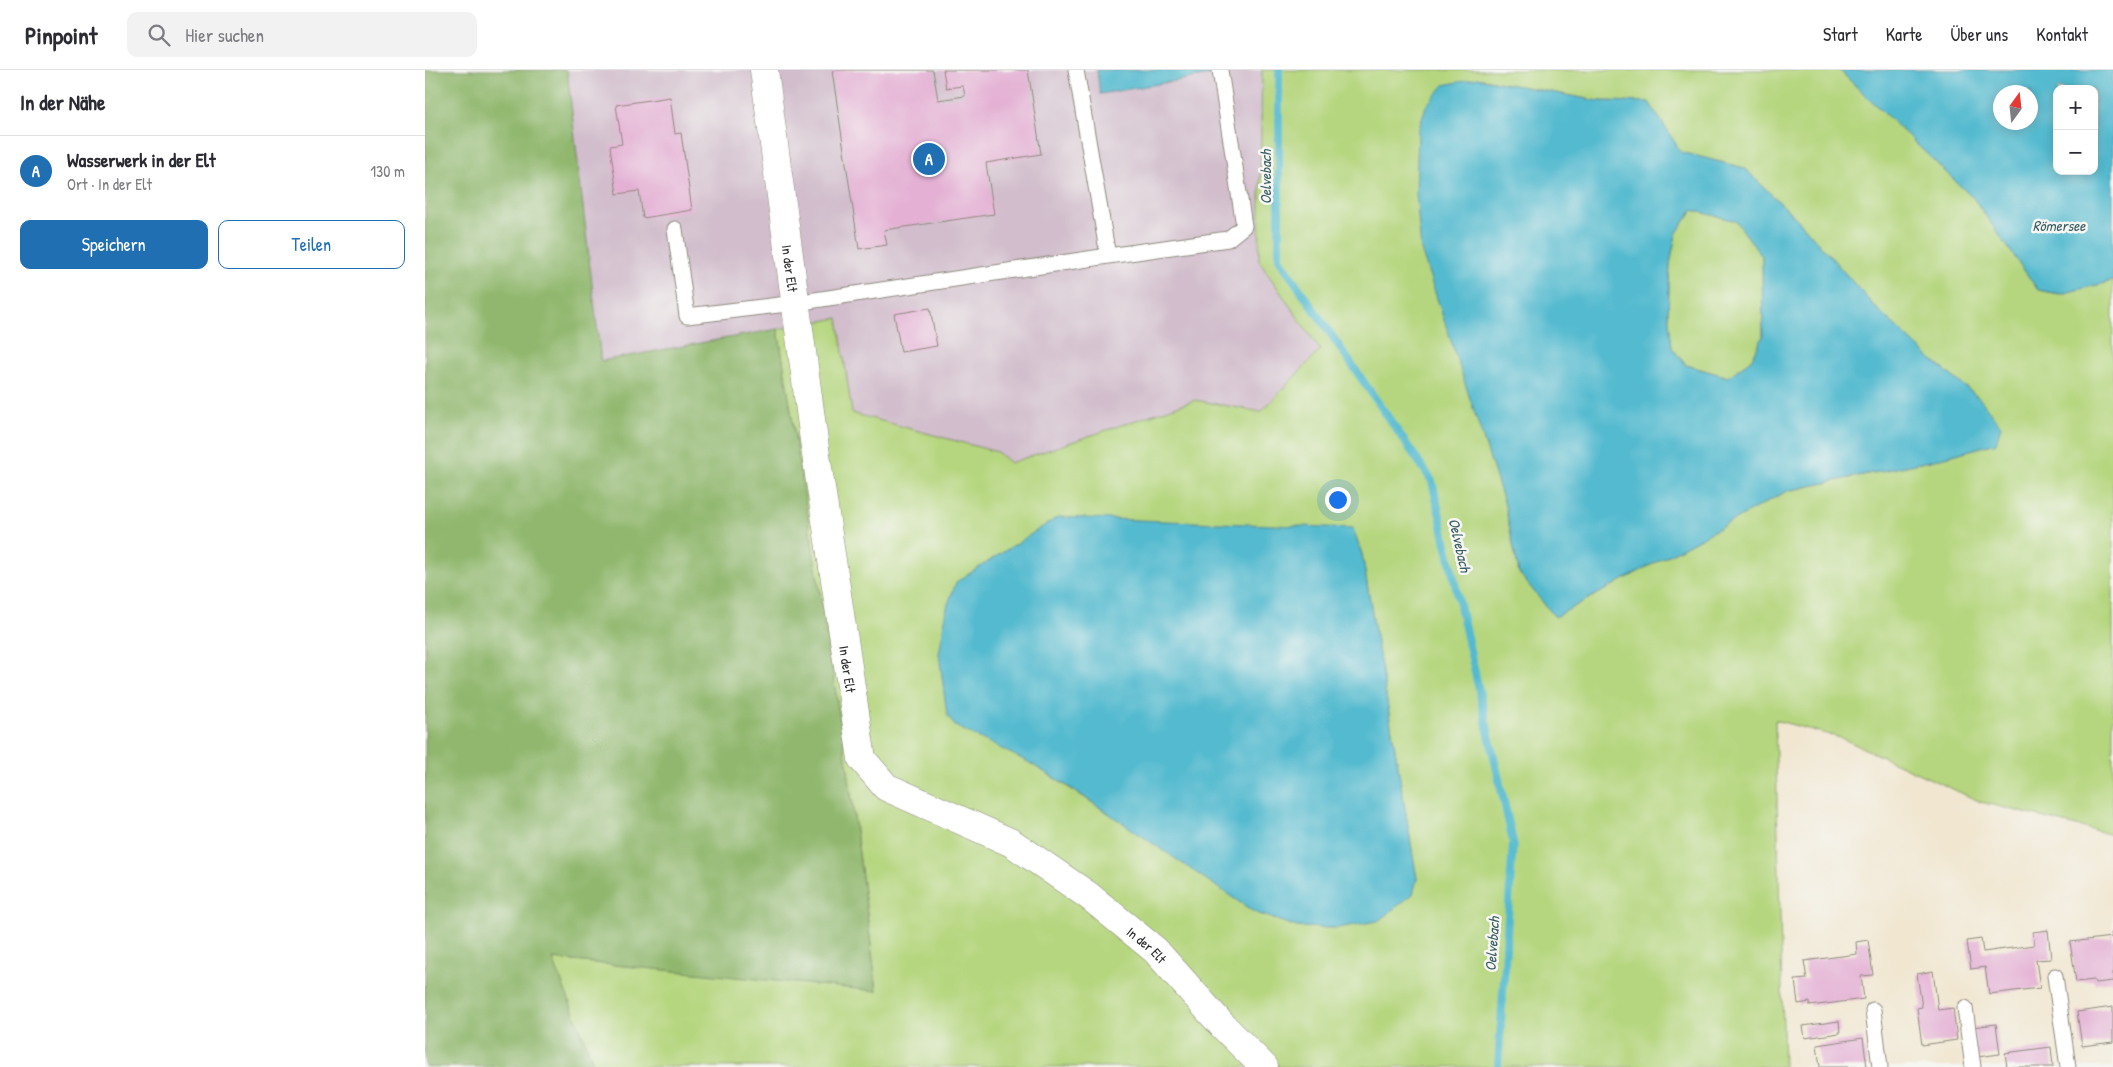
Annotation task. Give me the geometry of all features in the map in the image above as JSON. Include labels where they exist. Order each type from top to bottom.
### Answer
[{"type":"street","name":"In der Elt","points":[[764,70],[795,303],[861,760],[886,787],[1012,843],[1089,896],[1155,950],[1222,1025],[1264,1067]]},
{"type":"lane","points":[[1076,70],[1108,256]]},
{"type":"lane","points":[[675,229],[687,316],[795,303],[1228,239],[1244,226],[1220,70]]},
{"type":"lane","points":[[2055,976],[2068,1067]]},
{"type":"lane","points":[[1965,1008],[1973,1067]]},
{"type":"lane","points":[[1873,1010],[1880,1067]]},
{"type":"shaded area","points":[[567,70],[1262,70],[1259,261],[1320,350],[1261,412],[1195,400],[1010,463],[997,452],[852,413],[601,362]]},
{"type":"green space","points":[[425,70],[567,70],[601,361],[778,329],[848,770],[877,991],[553,959],[595,1067],[425,1067],[425,118],[427,117]]},
{"type":"green space","points":[[1262,70],[1839,70],[1974,199],[2038,290],[2060,294],[2113,281],[2113,835],[1981,802],[1841,738],[1775,720],[1784,1067],[595,1067],[552,959],[877,990],[848,770],[778,329],[838,318],[852,413],[997,452],[1010,463],[1195,400],[1261,412],[1320,350],[1259,261]],"holes":[[[1477,78],[1598,101],[1649,102],[1681,152],[1744,168],[1800,222],[1873,305],[1931,359],[1980,399],[1996,443],[1934,460],[1787,491],[1555,617],[1519,573],[1505,505],[1456,351]],[[1353,529],[1362,554],[1417,879],[1338,928],[1297,927],[1254,912],[1115,817],[1030,763]]]},
{"type":"green space","points":[[1693,210],[1736,221],[1762,256],[1763,336],[1752,359],[1728,377],[1686,365],[1672,348],[1668,312],[1670,264],[1676,234]]},
{"type":"water","points":[[1097,70],[1209,70],[1210,75],[1100,94]]},
{"type":"water","name":"Römersee","points":[[1839,70],[2113,70],[2113,281],[2060,294],[2038,290],[1974,199]]},
{"type":"water","points":[[1477,78],[1598,101],[1649,102],[1681,152],[1744,168],[1800,222],[1873,305],[1931,359],[1980,399],[2001,426],[1996,443],[1934,460],[1787,491],[1555,617],[1519,573],[1505,505],[1421,250],[1416,193],[1418,131],[1426,106],[1444,85]],"holes":[[[1692,210],[1736,221],[1762,256],[1763,336],[1752,359],[1728,377],[1686,365],[1672,348],[1668,312],[1670,264],[1676,234]]]},
{"type":"water","points":[[1058,517],[1353,528],[1362,554],[1417,879],[1413,894],[1378,921],[1338,928],[1297,927],[1254,912],[1077,792],[1030,763],[955,726],[947,715],[939,654],[947,607],[956,582]]},
{"type":"building","points":[[933,70],[938,100],[965,96],[963,86],[946,88],[943,70],[1028,70],[1041,154],[986,163],[994,214],[884,230],[887,245],[859,249],[832,71]]},
{"type":"building","points":[[670,97],[675,134],[681,133],[692,210],[643,218],[639,191],[617,194],[610,146],[622,144],[616,105]]},
{"type":"building","points":[[930,308],[937,346],[901,352],[894,314]]},
{"type":"building","points":[[2048,930],[2051,959],[2036,960],[2040,988],[1989,994],[1985,967],[1971,969],[1967,941],[1981,939],[1983,952],[2034,945],[2033,932]]},
{"type":"building","points":[[2113,932],[2113,981],[2095,983],[2094,980],[2076,982],[2070,942],[2112,937],[2111,933]]},
{"type":"building","points":[[1868,940],[1873,975],[1861,976],[1864,999],[1810,1006],[1810,1002],[1798,1004],[1795,980],[1807,979],[1804,961],[1857,954],[1856,942]]},
{"type":"building","points":[[1933,971],[1938,1010],[1953,1008],[1957,1040],[1922,1045],[1917,1008],[1922,1007],[1917,974]]},
{"type":"building","points":[[2113,1007],[2113,1042],[2082,1046],[2077,1012]]},
{"type":"building","points":[[1839,1021],[1840,1033],[1805,1038],[1803,1026]]},
{"type":"building","points":[[1996,1024],[2000,1054],[1977,1057],[1973,1027]]},
{"type":"building","points":[[1863,1038],[1867,1067],[1820,1067],[1817,1045]]},
{"type":"building","points":[[2051,1047],[2053,1067],[2007,1067],[2005,1053]]},
{"type":"waterway","name":"Oelvebach","points":[[1279,70],[1279,259],[1432,481],[1513,842],[1498,1067]]},
{"type":"place","name":"Wasserwerk in der Elt","points":[[929,159]]}]
